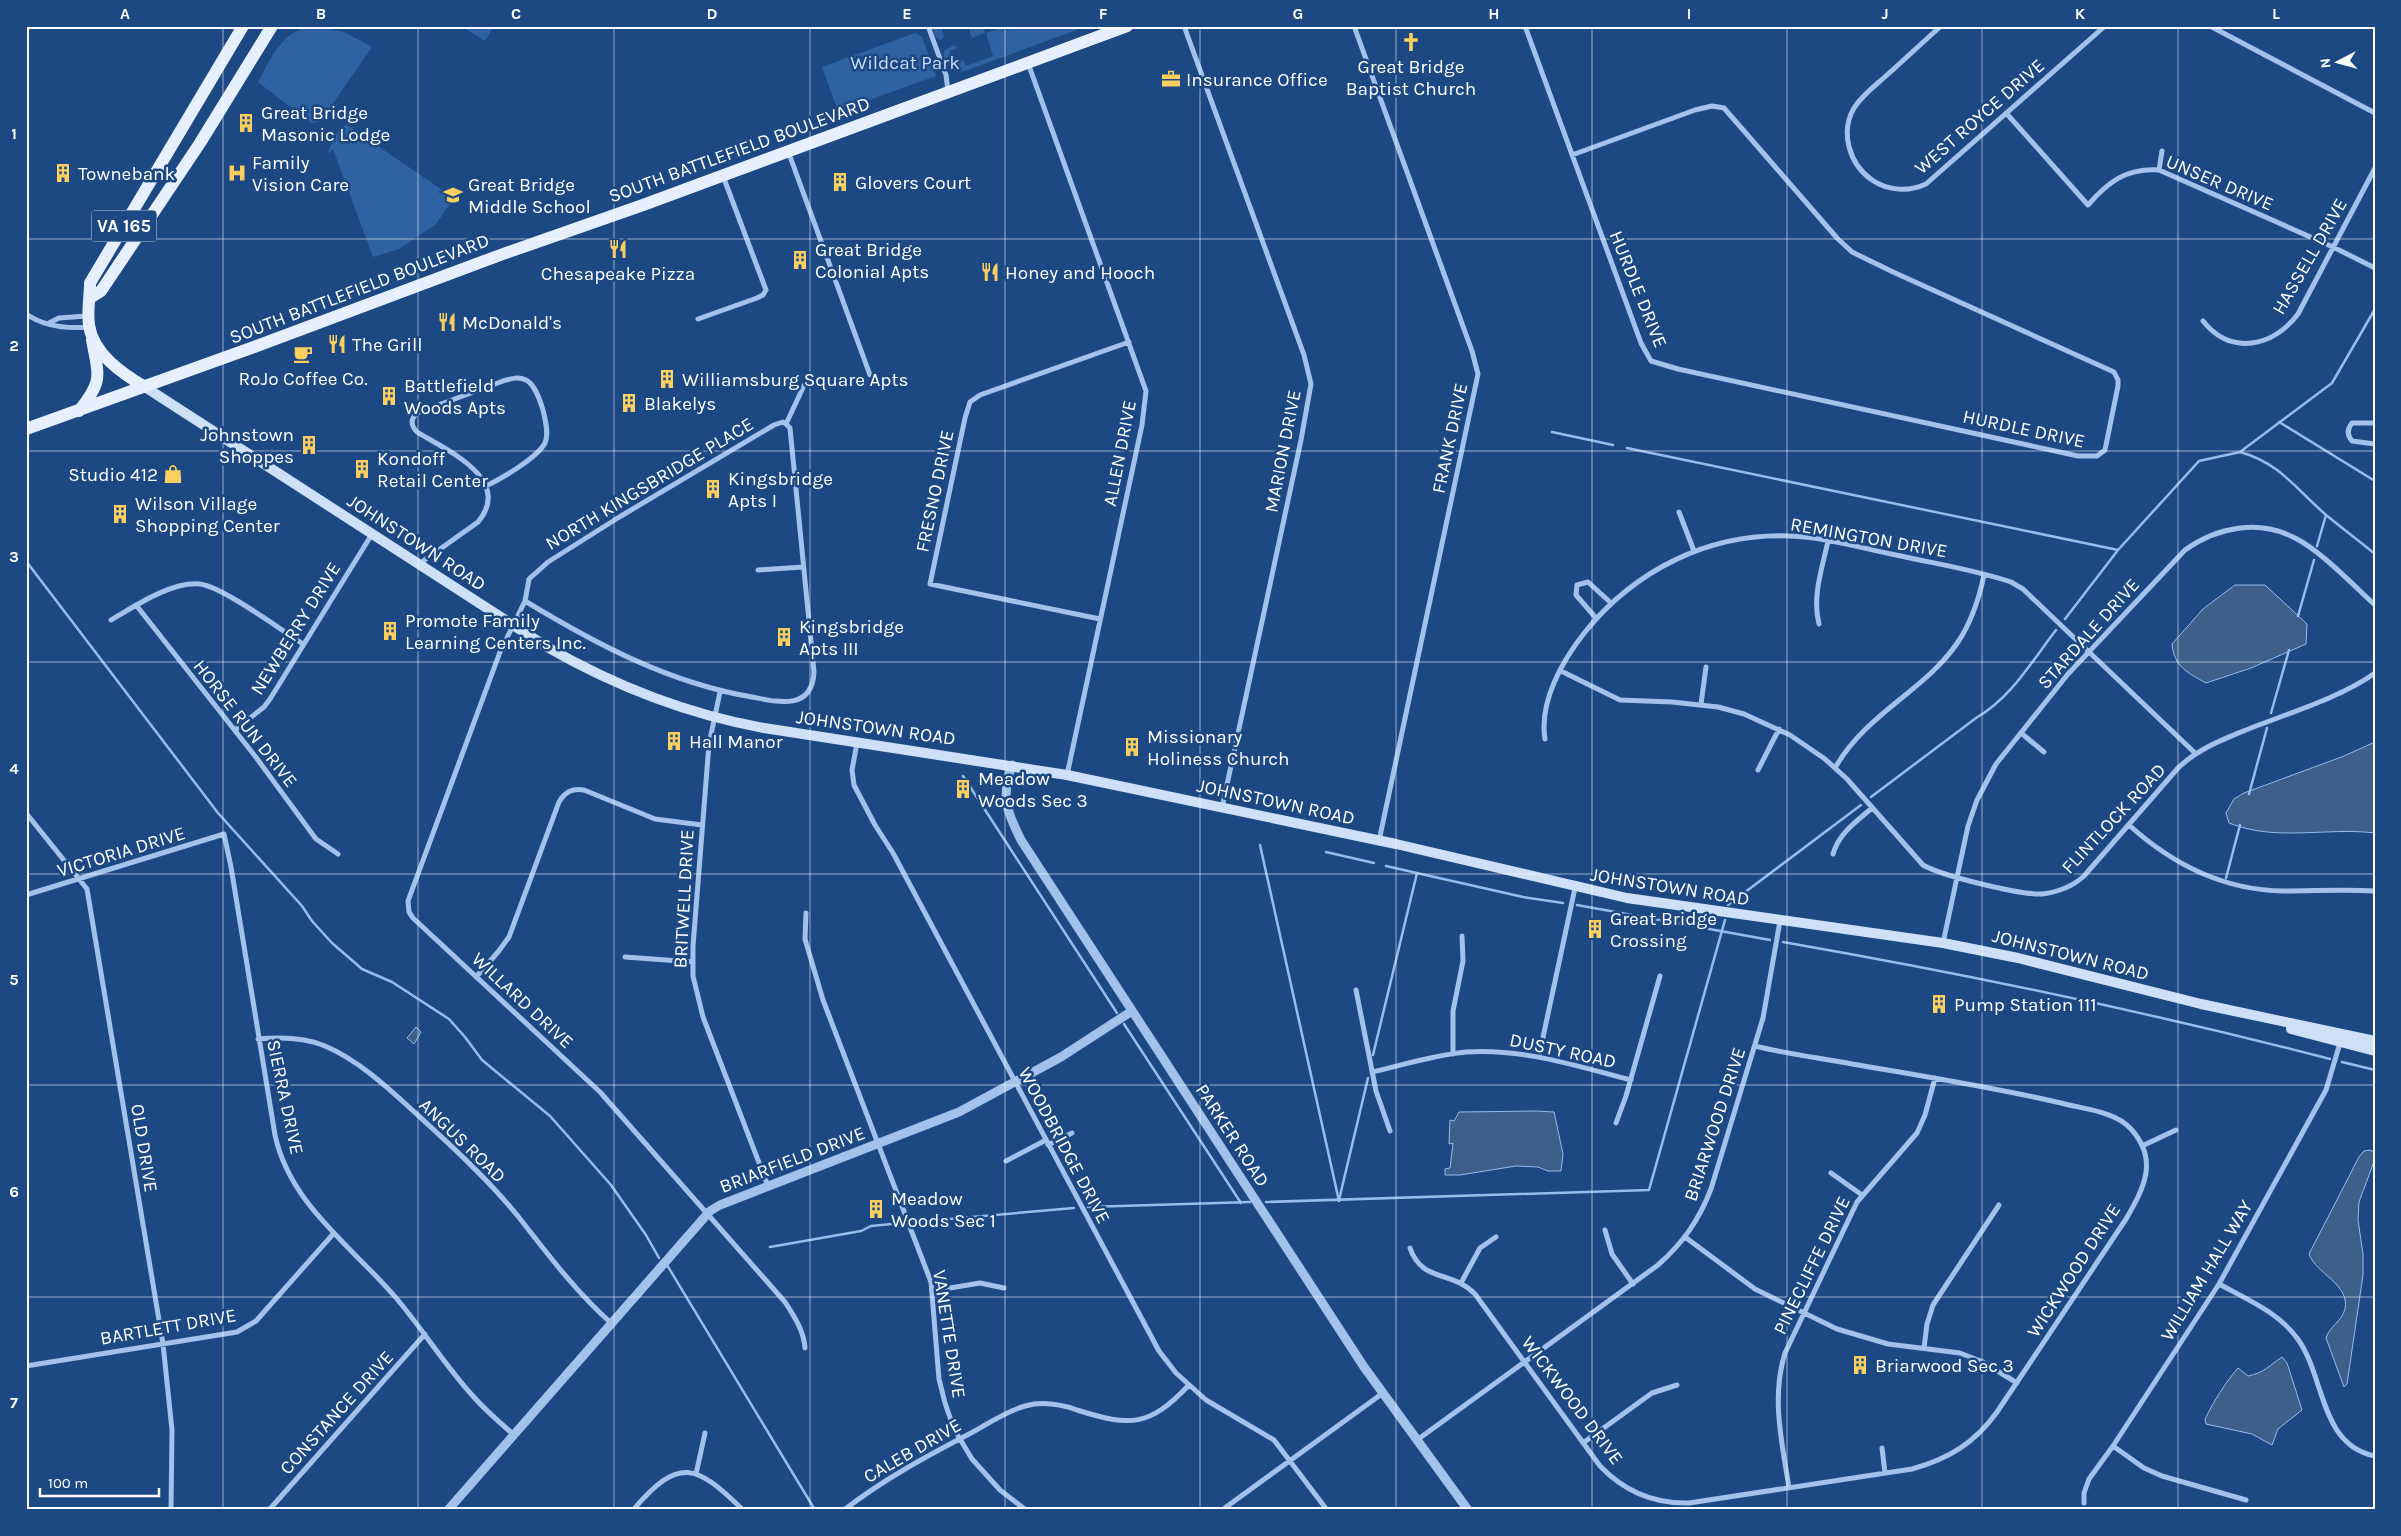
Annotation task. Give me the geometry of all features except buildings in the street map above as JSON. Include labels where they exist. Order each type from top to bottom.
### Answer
[{"type":"main road","name":"VA 165","points":[[79,411],[92,394],[98,380],[89,324],[90,283],[243,26]]},
{"type":"main road","name":"VA 165","points":[[90,298],[101,291],[208,130],[272,26]]},
{"type":"main road","name":"SOUTH BATTLEFIELD BOULEVARD","points":[[26,429],[145,387],[370,302],[723,176],[788,150],[1127,26]]},
{"type":"main road","points":[[113,273],[112,260],[140,211],[156,172]]},
{"type":"main road","points":[[89,324],[97,345],[115,367],[145,387]]},
{"type":"main road","name":"JOHNSTOWN ROAD","points":[[145,387],[513,625],[579,665],[609,680],[668,704],[714,718],[764,728],[1067,775],[1379,841],[1576,888],[1627,898],[1943,943],[2018,958],[2269,1020],[2375,1041]]},
{"type":"main road","name":"JOHNSTOWN ROAD","points":[[2269,1020],[2340,1044],[2375,1051]]},
{"type":"street","points":[[26,31],[28,26]]},
{"type":"street","points":[[928,26],[946,75],[948,91]]},
{"type":"street","name":"MARION DRIVE","points":[[1184,26],[1304,355],[1311,384],[1304,431],[1222,808]]},
{"type":"street","name":"FRANK DRIVE","points":[[1354,26],[1472,351],[1478,374],[1379,841]]},
{"type":"street","name":"HURDLE DRIVE","points":[[1525,26],[1572,155],[1641,343],[1648,357],[1656,363],[2078,456],[2097,456],[2105,450],[2118,386],[2117,376],[2114,372],[1852,252],[1837,238],[1724,108],[1708,106],[1572,155]]},
{"type":"street","name":"WEST ROYCE DRIVE","points":[[1941,26],[1872,89],[1854,109],[1847,132],[1848,144],[1854,161],[1862,171],[1879,184],[1893,189],[1912,189],[1923,186],[1942,172],[2105,26]]},
{"type":"street","points":[[2210,26],[2375,113]]},
{"type":"street","name":"ALLEN DRIVE","points":[[1028,62],[1129,342],[1146,396],[1142,425],[1067,775]]},
{"type":"street","name":"UNSER DRIVE","points":[[2007,114],[2088,205],[2100,191],[2120,176],[2140,170],[2159,170],[2333,247],[2375,268]]},
{"type":"street","points":[[788,150],[870,375]]},
{"type":"street","points":[[2159,170],[2162,151]]},
{"type":"street","name":"HASSELL DRIVE","points":[[2203,321],[2223,339],[2235,343],[2262,341],[2276,335],[2290,325],[2298,314],[2375,168]]},
{"type":"street","points":[[698,318],[757,298],[763,295],[766,290],[723,176]]},
{"type":"street","points":[[26,314],[34,320],[49,323],[62,329],[89,324]]},
{"type":"street","points":[[49,323],[59,318],[89,324]]},
{"type":"street","name":"FRESNO DRIVE","points":[[1100,619],[930,584],[964,418],[970,402],[980,395],[1129,342]]},
{"type":"street","points":[[525,601],[582,635],[643,665],[720,692],[785,703],[803,696],[812,683],[814,672],[790,428],[786,424],[808,377]]},
{"type":"street","points":[[418,564],[478,522],[488,506],[486,486],[477,471],[417,432],[412,425],[412,418],[417,413],[503,381],[523,378],[534,388],[546,421],[548,433],[546,441],[536,453],[499,480],[486,486]]},
{"type":"street","name":"NORTH KINGSBRIDGE PLACE","points":[[513,625],[525,601],[529,579],[548,562],[629,511],[774,425],[782,422],[786,424]]},
{"type":"street","points":[[2375,423],[2352,423],[2348,428],[2348,433],[2352,441],[2375,444]]},
{"type":"street","points":[[1680,512],[1694,551]]},
{"type":"street","name":"STARDALE DRIVE","points":[[1943,943],[1968,826],[1976,800],[1996,764],[2068,674],[2186,550],[2196,542],[2221,531],[2241,528],[2265,528],[2295,538],[2328,563],[2375,606]]},
{"type":"street","name":"NEWBERRY DRIVE","points":[[235,730],[264,707],[372,534]]},
{"type":"street","name":"REMINGTON DRIVE","points":[[1545,739],[1543,728],[1545,712],[1561,671],[1581,637],[1596,618],[1634,584],[1660,567],[1694,551],[1726,542],[1770,536],[1797,536],[1984,574],[2011,582],[2023,589],[2195,753]]},
{"type":"street","points":[[1819,624],[1816,595],[1828,541]]},
{"type":"street","points":[[758,570],[803,567]]},
{"type":"street","points":[[1835,768],[1856,736],[1938,665],[1957,643],[1974,613],[1984,574]]},
{"type":"street","points":[[1596,618],[1576,595],[1577,585],[1588,582],[1611,603]]},
{"type":"street","points":[[111,620],[136,605],[178,587],[201,584],[210,586],[230,597],[303,644]]},
{"type":"street","name":"HORSE RUN DRIVE","points":[[136,605],[235,730],[316,840],[338,854]]},
{"type":"street","name":"WILLARD DRIVE","points":[[513,625],[500,652],[408,901],[409,912],[413,918],[600,1092],[785,1302],[799,1325],[805,1348]]},
{"type":"street","points":[[1701,704],[1706,667]]},
{"type":"street","name":"FLINTLOCK ROAD","points":[[1561,671],[1620,700],[1701,704],[1744,714],[1779,729],[1807,746],[1835,768],[1923,865],[1956,878],[2036,894],[2065,889],[2084,876],[2178,768],[2195,753],[2217,742],[2347,689],[2375,673]]},
{"type":"street","name":"BRITWELL DRIVE","points":[[720,692],[709,744],[693,962],[697,996],[703,1017],[768,1186]]},
{"type":"street","points":[[1758,770],[1779,729]]},
{"type":"street","points":[[2021,733],[2044,752]]},
{"type":"street","name":"WOODBRIDGE DRIVE","points":[[857,742],[852,770],[856,791],[875,826],[893,853],[1149,1336],[1166,1361],[1188,1385],[1206,1400],[1274,1440],[1327,1510]]},
{"type":"street","name":"PARKER ROAD","points":[[1012,765],[1006,783],[1005,800],[1010,819],[1021,840],[1383,1393],[1468,1510]]},
{"type":"street","points":[[476,977],[498,952],[508,937],[560,802],[567,793],[578,789],[584,790],[656,819],[702,825]]},
{"type":"street","points":[[1833,854],[1838,841],[1848,829],[1872,808]]},
{"type":"street","name":"OLD DRIVE","points":[[26,813],[87,889],[163,1344],[172,1430],[172,1510]]},
{"type":"street","points":[[2129,825],[2171,858],[2222,881],[2258,889],[2282,891],[2345,889],[2375,891]]},
{"type":"street","name":"VICTORIA DRIVE","points":[[26,895],[224,834]]},
{"type":"street","name":"SIERRA DRIVE","points":[[224,834],[231,867],[258,1040],[280,1153],[300,1194],[334,1233],[366,1264],[425,1334],[471,1394],[512,1434]]},
{"type":"street","points":[[1539,1056],[1576,888]]},
{"type":"street","name":"VANETTE DRIVE","points":[[806,913],[805,939],[823,1000],[927,1271],[932,1291],[939,1379],[945,1403],[959,1439],[985,1475],[1018,1508],[1026,1510]]},
{"type":"street","name":"BRIARWOOD DRIVE","points":[[1417,1440],[1665,1260],[1685,1237],[1703,1209],[1711,1189],[1755,1046],[1766,1001],[1780,921]]},
{"type":"street","points":[[1453,1054],[1453,1011],[1463,961],[1462,936]]},
{"type":"street","points":[[625,957],[693,962]]},
{"type":"street","points":[[1616,1123],[1631,1080],[1660,976]]},
{"type":"street","points":[[1356,990],[1380,1107],[1390,1131]]},
{"type":"street","name":"BRIARFIELD DRIVE","points":[[448,1510],[512,1434],[708,1214],[720,1205],[959,1112],[1061,1057],[1132,1011]]},
{"type":"street","name":"ANGUS ROAD","points":[[258,1040],[300,1039],[323,1045],[349,1059],[395,1095],[460,1154],[516,1215],[577,1289],[611,1323]]},
{"type":"street","name":"WILLIAM HALL WAY","points":[[2084,1503],[2084,1493],[2089,1479],[2113,1446],[2219,1284],[2326,1091],[2340,1044]]},
{"type":"street","name":"WICKWOOD DRIVE","points":[[1410,1248],[1415,1262],[1423,1269],[1461,1282],[1474,1294],[1583,1443],[1614,1479],[1640,1495],[1657,1501],[1688,1503],[1885,1473],[1933,1463],[1958,1451],[1990,1423],[2089,1276],[2138,1197],[2147,1171],[2142,1146],[2130,1128],[2112,1116],[2025,1095],[1755,1046]]},
{"type":"street","name":"DUSTY ROAD","points":[[1372,1072],[1453,1054],[1491,1051],[1539,1056],[1631,1080]]},
{"type":"street","name":"PINECLIFFE DRIVE","points":[[1789,1488],[1778,1416],[1778,1387],[1786,1353],[1849,1217],[1862,1195],[1908,1146],[1926,1115],[1935,1078]]},
{"type":"street","points":[[2142,1146],[2176,1130]]},
{"type":"street","points":[[1006,1161],[1072,1133]]},
{"type":"street","points":[[1831,1172],[1862,1195]]},
{"type":"street","points":[[1924,1348],[1927,1324],[1933,1305],[1999,1205]]},
{"type":"street","points":[[1605,1230],[1612,1254],[1633,1284]]},
{"type":"street","name":"BARTLETT DRIVE","points":[[26,1366],[237,1332],[247,1328],[334,1233]]},
{"type":"street","points":[[1461,1282],[1480,1248],[1496,1237]]},
{"type":"street","points":[[1685,1237],[1755,1289],[1837,1329],[1871,1340],[1969,1356],[1984,1362],[2017,1383]]},
{"type":"street","points":[[932,1291],[980,1283],[1004,1288]]},
{"type":"street","points":[[2219,1284],[2269,1312],[2288,1327],[2298,1338],[2337,1431],[2355,1448],[2375,1456]]},
{"type":"street","name":"CONSTANCE DRIVE","points":[[269,1510],[425,1334]]},
{"type":"street","name":"CALEB DRIVE","points":[[844,1510],[895,1474],[1013,1410],[1033,1404],[1063,1405],[1109,1420],[1136,1420],[1162,1410],[1188,1385]]},
{"type":"street","points":[[1583,1443],[1652,1393],[1677,1385]]},
{"type":"street","points":[[1222,1510],[1383,1393]]},
{"type":"street","points":[[696,1474],[705,1433]]},
{"type":"street","points":[[2113,1446],[2144,1468],[2162,1476],[2246,1500]]},
{"type":"street","points":[[1882,1448],[1885,1473]]},
{"type":"street","points":[[633,1510],[665,1478],[676,1474],[696,1474],[707,1478],[720,1487],[743,1510]]},
{"type":"green space","points":[[313,26],[344,32],[372,47],[320,122],[311,123],[258,82],[273,55],[285,39],[293,33]]},
{"type":"green space","points":[[461,26],[494,26],[485,41]]},
{"type":"green space","points":[[932,26],[941,26],[944,36],[941,40],[936,37]]},
{"type":"green space","points":[[982,26],[985,33],[972,38],[969,29]]},
{"type":"green space","points":[[1022,26],[1087,26],[965,71],[958,72],[953,68],[951,70],[944,58],[944,51],[954,45],[957,48],[950,51],[953,61],[962,58],[966,66],[993,56],[986,33],[1003,27],[1004,31]]},
{"type":"green space","name":"Wildcat Park","points":[[915,33],[922,37],[936,76],[838,111],[822,67]]},
{"type":"green space","points":[[347,125],[454,198],[436,224],[399,249],[373,257],[333,149],[327,154],[340,127]]},
{"type":"shaded area","points":[[2235,585],[2265,585],[2307,624],[2306,644],[2251,668],[2206,683],[2179,664],[2173,652],[2172,644],[2203,609]]},
{"type":"shaded area","points":[[2375,742],[2375,833],[2265,832],[2229,823],[2226,813],[2234,799],[2244,793],[2344,756]]},
{"type":"shaded area","points":[[416,1027],[421,1032],[414,1044],[407,1038]]},
{"type":"shaded area","points":[[1459,1112],[1554,1112],[1563,1154],[1561,1171],[1516,1166],[1460,1175],[1445,1175],[1445,1169],[1450,1168],[1453,1143],[1449,1144],[1450,1120],[1454,1121]]},
{"type":"shaded area","points":[[2370,1150],[2374,1152],[2375,1159],[2359,1202],[2358,1220],[2363,1254],[2363,1275],[2347,1384],[2344,1387],[2326,1338],[2345,1309],[2345,1300],[2338,1286],[2318,1268],[2309,1254],[2359,1157],[2364,1151]]},
{"type":"shaded area","points":[[2282,1357],[2287,1363],[2302,1410],[2278,1429],[2272,1445],[2252,1434],[2206,1424],[2205,1419],[2212,1406],[2238,1368],[2248,1376],[2254,1375]]},
{"type":"waterway","points":[[2065,619],[2118,550],[2199,461],[2240,452],[2332,383],[2375,309]]},
{"type":"waterway","points":[[2279,422],[2375,481]]},
{"type":"waterway","points":[[1552,432],[1613,445]]},
{"type":"waterway","points":[[1627,448],[2118,550]]},
{"type":"waterway","points":[[2240,452],[2254,457],[2277,470],[2326,515],[2375,554]]},
{"type":"waterway","points":[[2317,546],[2326,515]]},
{"type":"waterway","points":[[2298,616],[2314,560]]},
{"type":"waterway","points":[[26,561],[218,813],[302,906],[312,921],[332,943],[362,969],[392,982],[449,1019],[482,1060],[550,1116],[611,1185],[646,1235],[659,1258]]},
{"type":"waterway","points":[[1871,797],[1989,710],[2010,690],[2056,630]]},
{"type":"waterway","points":[[2271,713],[2289,650]]},
{"type":"waterway","points":[[2249,794],[2267,728]]},
{"type":"waterway","points":[[963,776],[1117,1013]]},
{"type":"waterway","points":[[1728,905],[1861,805]]},
{"type":"waterway","points":[[2226,878],[2240,825]]},
{"type":"waterway","points":[[1260,845],[1339,1201]]},
{"type":"waterway","points":[[1326,852],[1374,863]]},
{"type":"waterway","points":[[1386,866],[1523,897],[1563,903]]},
{"type":"waterway","points":[[1373,1055],[1417,873]]},
{"type":"waterway","points":[[1577,905],[1770,940]]},
{"type":"waterway","points":[[1266,1202],[1649,1190],[1725,920]]},
{"type":"waterway","points":[[1783,942],[2057,995],[2194,1025],[2330,1059]]},
{"type":"waterway","points":[[1124,1024],[1241,1203]]},
{"type":"waterway","points":[[2342,1062],[2375,1070]]},
{"type":"waterway","points":[[1339,1200],[1368,1078]]},
{"type":"waterway","points":[[1088,1207],[1250,1202]]},
{"type":"waterway","points":[[915,1222],[1074,1208]]},
{"type":"waterway","points":[[770,1247],[861,1231],[871,1226],[902,1223]]},
{"type":"waterway","points":[[667,1265],[815,1510]]},
{"type":"place","name":"Great Bridge Baptist Church","points":[[1411,42]]},
{"type":"place","name":"Insurance Office","points":[[1171,79]]},
{"type":"place","name":"Great Bridge Masonic Lodge","points":[[246,123]]},
{"type":"place","name":"Townebank","points":[[63,173]]},
{"type":"place","name":"Family Vision Care","points":[[237,173]]},
{"type":"place","name":"Glovers Court","points":[[840,182]]},
{"type":"place","name":"Great Bridge Middle School","points":[[453,195]]},
{"type":"place","name":"Chesapeake Pizza","points":[[618,249]]},
{"type":"place","name":"Great Bridge Colonial Apts","points":[[800,260]]},
{"type":"place","name":"Honey and Hooch","points":[[990,272]]},
{"type":"place","name":"McDonald's","points":[[447,322]]},
{"type":"place","name":"The Grill","points":[[337,344]]},
{"type":"place","name":"RoJo Coffee Co.","points":[[303,354]]},
{"type":"place","name":"Williamsburg Square Apts","points":[[667,379]]},
{"type":"place","name":"Battlefield Woods Apts","points":[[389,396]]},
{"type":"place","name":"Blakelys","points":[[629,403]]},
{"type":"place","name":"Johnstown Shoppes","points":[[309,445]]},
{"type":"place","name":"Kondoff Retail Center","points":[[362,469]]},
{"type":"place","name":"Studio 412","points":[[173,474]]},
{"type":"place","name":"Kingsbridge Apts I","points":[[713,489]]},
{"type":"place","name":"Wilson Village Shopping Center","points":[[120,514]]},
{"type":"place","name":"Promote Family Learning Centers Inc.","points":[[390,631]]},
{"type":"place","name":"Kingsbridge Apts III","points":[[784,637]]},
{"type":"place","name":"Hall Manor","points":[[674,741]]},
{"type":"place","name":"Missionary Holiness Church","points":[[1132,747]]},
{"type":"place","name":"Meadow Woods Sec 3","points":[[963,789]]},
{"type":"place","name":"Great Bridge Crossing","points":[[1595,929]]},
{"type":"place","name":"Pump Station 111","points":[[1939,1004]]},
{"type":"place","name":"Meadow Woods Sec 1","points":[[876,1209]]},
{"type":"place","name":"Briarwood Sec 3","points":[[1860,1365]]}]
